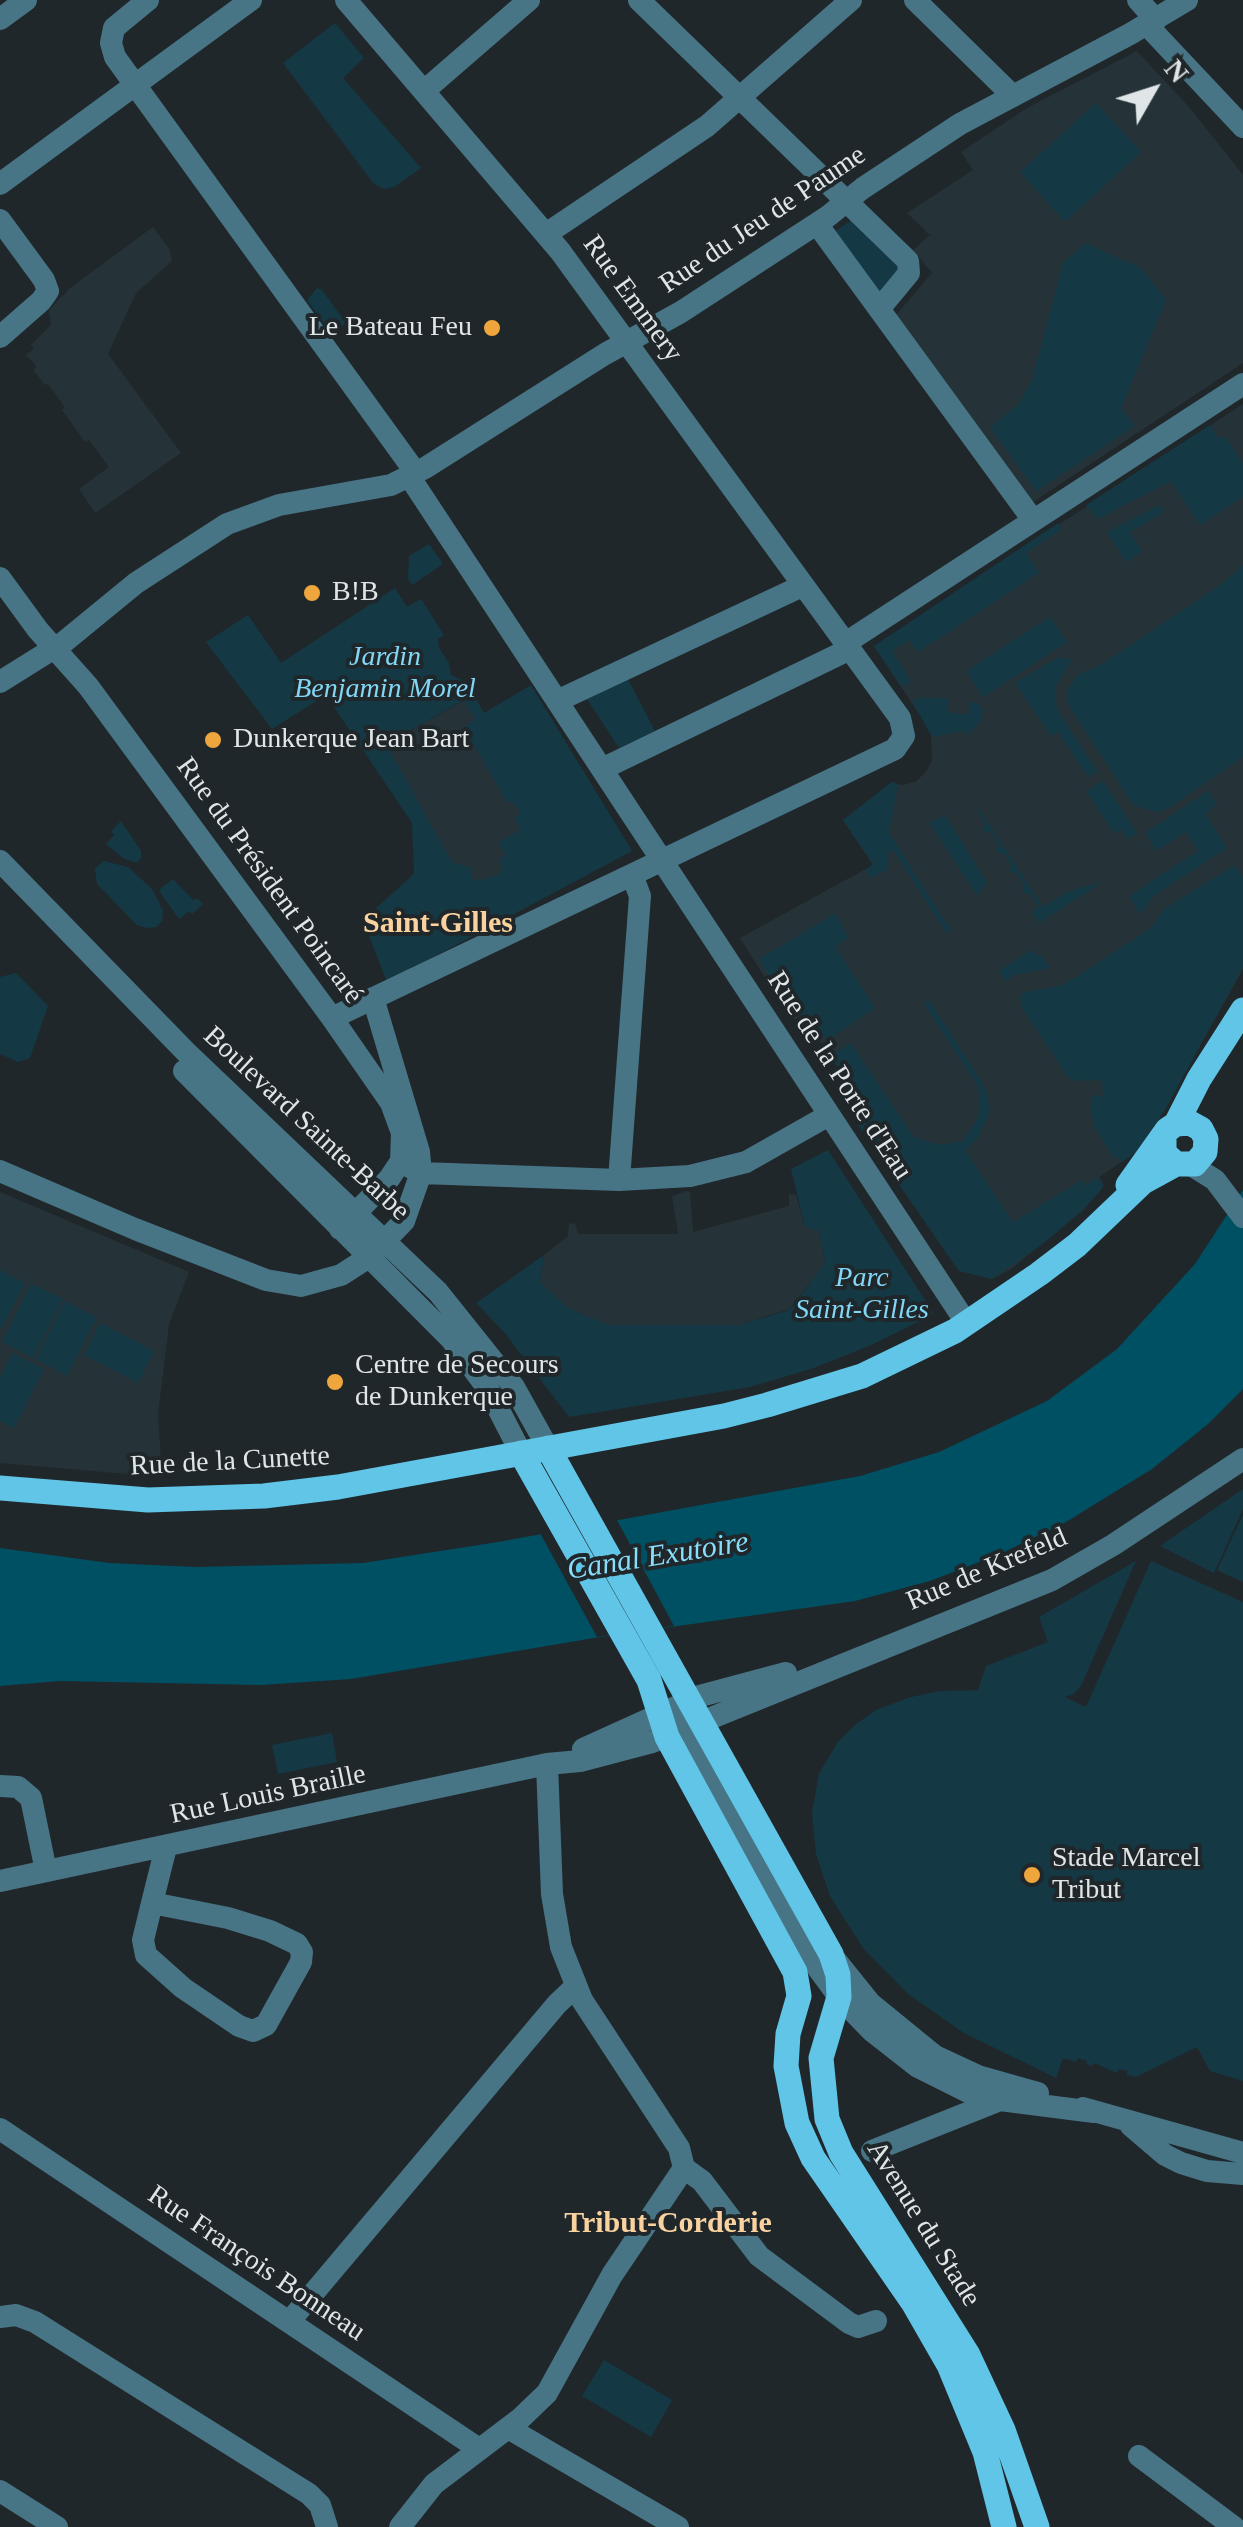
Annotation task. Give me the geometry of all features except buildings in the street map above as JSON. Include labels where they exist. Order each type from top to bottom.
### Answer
[{"type":"main road","points":[[1115,1208],[1170,1129],[1243,1010]]},
{"type":"main road","points":[[1115,1208],[1144,1182],[1204,1155],[1208,1085],[1225,1042]]},
{"type":"main road","points":[[1170,1129],[1190,1122],[1204,1136]]},
{"type":"main road","points":[[1170,1129],[1164,1153],[1183,1164]]},
{"type":"main road","name":"Rue de la Cunette","points":[[0,1488],[130,1500],[264,1496],[724,1416],[818,1391],[893,1363],[967,1324],[1058,1260],[1115,1208]]},
{"type":"main road","name":"Boulevard Sainte-Barbe","points":[[548,1448],[558,1494]]},
{"type":"main road","name":"Boulevard Sainte-Barbe","points":[[521,1453],[558,1494]]},
{"type":"main road","points":[[558,1494],[657,1670],[678,1719],[826,1946],[836,1967],[839,1997]]},
{"type":"main road","name":"Avenue du Stade","points":[[678,1719],[800,1985],[788,2034],[786,2066],[800,2132],[950,2365],[989,2464],[1004,2527]]},
{"type":"main road","name":"Avenue du Stade","points":[[839,1997],[823,2048],[822,2094],[834,2137],[968,2354],[1003,2430],[1037,2527]]},
{"type":"street","points":[[0,19],[26,0]]},
{"type":"street","name":"Rue de la Porte d'Eau","points":[[148,0],[119,21],[111,36],[112,52],[413,475],[967,1324]]},
{"type":"street","points":[[0,184],[251,0]]},
{"type":"street","name":"Rue Emmery","points":[[346,0],[546,234],[900,718],[904,736],[899,746],[662,861]]},
{"type":"street","points":[[424,91],[529,0]]},
{"type":"street","points":[[639,0],[910,264],[909,273],[880,308]]},
{"type":"street","points":[[546,234],[707,126],[850,0]]},
{"type":"street","points":[[914,0],[1013,96]]},
{"type":"street","points":[[1138,0],[1152,22],[1243,127]]},
{"type":"street","name":"Rue du Jeu de Paume","points":[[0,682],[54,648],[150,574],[236,519],[272,506],[380,488],[413,475],[650,332],[817,224],[960,124],[1187,0]]},
{"type":"street","points":[[0,220],[46,283],[48,293],[0,337]]},
{"type":"street","points":[[817,224],[1033,520]]},
{"type":"street","points":[[602,769],[846,647],[1243,384]]},
{"type":"street","name":"Rue du Président Poincaré","points":[[0,578],[88,686],[332,1018],[390,1102],[402,1133],[402,1156]]},
{"type":"street","points":[[557,700],[802,586]]},
{"type":"street","name":"Boulevard Sainte-Barbe","points":[[0,861],[348,1221]]},
{"type":"street","points":[[332,1018],[662,861]]},
{"type":"street","points":[[618,1180],[640,901],[632,875]]},
{"type":"street","name":"Boulevard Sainte-Barbe","points":[[0,883],[348,1221],[378,1249],[438,1292],[530,1411],[548,1448]]},
{"type":"street","points":[[0,1171],[134,1229],[280,1284],[301,1286],[341,1276],[378,1249],[408,1214],[421,1174],[419,1152],[373,998]]},
{"type":"street","points":[[348,1221],[389,1179],[402,1156],[421,1174],[673,1178],[730,1167],[757,1157],[829,1115]]},
{"type":"street","points":[[1204,1136],[1243,1217]]},
{"type":"street","points":[[1183,1164],[1222,1178],[1243,1198]]},
{"type":"street","name":"Boulevard Sainte-Barbe","points":[[378,1249],[407,1294],[451,1339],[481,1378],[521,1453]]},
{"type":"street","name":"Boulevard Sainte-Barbe","points":[[407,1294],[474,1352],[522,1428],[548,1448]]},
{"type":"street","name":"Rue de Krefeld","points":[[1186,1496],[1243,1446]]},
{"type":"street","name":"Rue de Krefeld","points":[[678,1719],[857,1656],[1052,1580],[1113,1545],[1243,1459]]},
{"type":"street","points":[[678,1719],[809,1956],[839,1997],[935,2056],[1006,2093],[1094,2112],[1243,2153]]},
{"type":"street","name":"Rue Louis Braille","points":[[0,1881],[547,1764],[678,1719]]},
{"type":"street","points":[[547,1764],[552,1894],[561,1947],[575,1987],[680,2148],[684,2168],[702,2181],[766,2262],[849,2323],[858,2327],[876,2321]]},
{"type":"street","points":[[0,1786],[18,1787],[30,1798],[46,1871]]},
{"type":"street","points":[[158,1904],[228,1918],[298,1944],[301,1962],[264,2027],[254,2031],[239,2026],[190,1994],[150,1960],[144,1950],[142,1940],[158,1904],[173,1846]]},
{"type":"street","points":[[826,1946],[875,2021]]},
{"type":"street","points":[[290,2322],[575,1987]]},
{"type":"street","points":[[797,2008],[816,1999],[839,1997]]},
{"type":"street","points":[[823,2048],[843,2027],[875,2021]]},
{"type":"street","points":[[872,2151],[1006,2093]]},
{"type":"street","points":[[1125,2121],[1172,2159],[1207,2172],[1243,2174]]},
{"type":"street","name":"Rue François Bonneau","points":[[0,2130],[479,2449]]},
{"type":"street","points":[[400,2527],[434,2484],[547,2393],[612,2275],[684,2168]]},
{"type":"street","points":[[0,2317],[16,2314],[36,2322],[309,2494],[320,2504],[326,2527]]},
{"type":"street","points":[[508,2428],[678,2527]]},
{"type":"street","points":[[1139,2456],[1234,2527]]},
{"type":"street","points":[[0,2491],[56,2527]]},
{"type":"shaded area","points":[[1137,51],[1189,107],[1243,175],[1243,363],[1033,502],[896,315],[932,273],[913,250],[930,235],[907,213],[973,170],[961,152],[1027,108]]},
{"type":"shaded area","points":[[153,227],[170,250],[172,261],[136,293],[108,354],[181,453],[95,513],[79,489],[109,467],[89,440],[85,442],[62,410],[65,407],[34,371],[36,366],[26,355],[51,325],[49,310],[70,288]]},
{"type":"shaded area","points":[[1243,404],[1243,969],[1164,1110],[1135,1153],[1099,1177],[1104,1186],[1083,1210],[1011,1269],[992,1279],[959,1271],[851,1115],[845,1077],[823,1045],[786,1011],[740,938],[873,865],[843,820],[892,782],[915,782],[932,761],[931,732],[874,646]]},
{"type":"shaded area","points":[[465,700],[476,720],[465,727],[507,803],[510,801],[519,809],[522,829],[503,869],[498,875],[479,881],[471,879],[470,868],[452,862],[386,744]]},
{"type":"shaded area","points":[[687,1191],[693,1232],[789,1206],[789,1194],[796,1195],[805,1227],[819,1231],[825,1263],[790,1309],[739,1325],[608,1325],[568,1308],[540,1282],[544,1255],[568,1236],[569,1224],[575,1223],[578,1234],[678,1234],[672,1196]]},
{"type":"shaded area","points":[[0,1192],[189,1272],[169,1324],[158,1414],[162,1477],[0,1463]]},
{"type":"green space","points":[[335,23],[364,58],[343,78],[421,168],[394,187],[384,189],[374,184],[283,63]]},
{"type":"green space","points":[[1096,103],[1141,152],[1065,222],[1020,172]]},
{"type":"green space","points":[[853,219],[902,270],[878,297],[831,234]]},
{"type":"green space","points":[[1085,243],[1141,268],[1166,300],[1121,408],[1135,426],[1036,491],[990,427],[1019,404],[1032,380],[1063,263]]},
{"type":"green space","points":[[317,288],[346,323],[332,334],[307,300]]},
{"type":"green space","points":[[1210,425],[1219,439],[1225,436],[1243,463],[1243,497],[1200,525],[1171,481],[1098,519],[1086,505]]},
{"type":"green space","points":[[1158,506],[1163,508],[1162,513],[1130,532],[1142,551],[1126,562],[1107,532]]},
{"type":"green space","points":[[1058,523],[1062,529],[1026,553],[1039,573],[918,652],[909,640],[892,651],[911,681],[902,687],[874,646]]},
{"type":"green space","points":[[429,544],[443,564],[412,585],[408,579],[409,556]]},
{"type":"green space","points":[[1243,565],[1243,757],[1169,808],[1158,812],[1134,806],[1069,706],[1067,691],[1077,675],[1104,663],[1222,584]]},
{"type":"green space","name":"Jardin Benjamin Morel","points":[[395,588],[407,607],[421,599],[444,635],[438,639],[439,648],[449,663],[451,675],[467,682],[484,713],[531,685],[632,851],[387,982],[367,931],[375,909],[414,874],[412,823],[326,695],[272,729],[206,642],[248,615],[281,663]],"holes":[[[464,700],[475,719],[464,727],[507,803],[519,809],[515,817],[521,829],[499,842],[506,855],[499,860],[503,869],[479,881],[471,878],[471,868],[452,862],[386,744]]]},
{"type":"green space","points":[[1050,617],[1067,642],[983,697],[966,671]]},
{"type":"green space","points":[[1057,658],[1072,659],[1055,688],[1055,699],[1058,711],[1097,771],[1088,777],[1058,732],[1051,736],[1015,683]]},
{"type":"green space","points":[[628,679],[655,731],[619,748],[587,699]]},
{"type":"green space","points":[[948,698],[947,712],[968,715],[970,702],[979,704],[983,709],[981,721],[967,736],[966,730],[932,737],[912,701]]},
{"type":"green space","points":[[1103,781],[1137,833],[1128,840],[1121,829],[1114,833],[1086,791]]},
{"type":"green space","points":[[892,782],[898,784],[889,833],[950,929],[947,934],[894,851],[887,853],[888,869],[871,878],[865,870],[873,864],[843,820]]},
{"type":"green space","points":[[1208,791],[1217,804],[1205,813],[1227,848],[1154,896],[1140,914],[1129,896],[1198,851],[1186,832],[1156,851],[1145,833]]},
{"type":"green space","points":[[979,809],[1043,907],[1067,892],[1104,881],[1039,923],[1032,912],[1039,907],[1029,892],[1025,894],[1025,886],[1016,872],[1012,874],[1012,865],[1003,852],[999,854],[996,849],[1000,846],[990,831],[986,833],[982,828],[986,825]]},
{"type":"green space","points":[[945,815],[987,882],[977,895],[929,822]]},
{"type":"green space","points":[[121,821],[141,851],[137,863],[123,858],[106,844]]},
{"type":"green space","points":[[104,861],[128,867],[152,889],[163,910],[157,927],[137,925],[97,884],[95,868]]},
{"type":"green space","points":[[1235,865],[1243,878],[1243,967],[1165,1110],[1135,1153],[1122,1162],[1118,1157],[1115,1159],[1095,1128],[1090,1105],[1093,1095],[1103,1096],[1102,1080],[1079,1081],[1068,1077],[1021,1007],[1020,996],[1060,986],[1078,976],[1151,928],[1164,909]]},
{"type":"green space","points":[[173,879],[193,900],[197,898],[203,904],[179,919],[160,892]]},
{"type":"green space","points":[[836,913],[848,938],[835,946],[875,1008],[828,1040],[789,1007],[759,959]]},
{"type":"green space","points":[[1031,950],[1036,956],[1040,953],[1050,968],[1014,975],[1006,981],[999,971]]},
{"type":"green space","points":[[16,973],[48,1006],[30,1058],[18,1062],[0,1054],[0,977]]},
{"type":"green space","points":[[929,1000],[988,1097],[989,1114],[977,1139],[965,1150],[1013,1222],[1082,1180],[1086,1185],[1098,1177],[1104,1186],[1083,1210],[1041,1245],[992,1279],[959,1271],[851,1115],[845,1077],[830,1057],[851,1043],[914,1137],[939,1145],[963,1141],[978,1118],[980,1097],[977,1085],[924,1004]]},
{"type":"green space","name":"Parc Saint-Gilles","points":[[828,1150],[934,1314],[869,1346],[750,1387],[569,1417],[504,1332],[476,1303],[544,1255],[540,1282],[568,1308],[608,1325],[739,1325],[790,1310],[825,1263],[819,1231],[805,1227],[791,1169]]},
{"type":"green space","points":[[0,1270],[25,1283],[2,1328],[0,1327]]},
{"type":"green space","points":[[31,1284],[63,1299],[33,1358],[2,1342]]},
{"type":"green space","points":[[65,1301],[97,1317],[67,1376],[36,1359]]},
{"type":"green space","points":[[100,1323],[154,1351],[138,1383],[84,1355]]},
{"type":"green space","points":[[12,1353],[44,1369],[14,1428],[0,1421],[0,1378]]},
{"type":"green space","points":[[1243,1489],[1243,1509],[1214,1573],[1160,1546]]},
{"type":"green space","points":[[1243,1515],[1243,1582],[1217,1570]]},
{"type":"green space","name":"Stade Marcel Tribut","points":[[1136,1561],[1081,1686],[1065,1697],[1086,1707],[1151,1561],[1243,1602],[1243,2081],[1210,2071],[1197,2047],[1136,2077],[1119,2069],[1117,2073],[1094,2063],[1092,2066],[1078,2058],[1076,2062],[1063,2058],[1056,2078],[964,2033],[908,1994],[863,1948],[830,1896],[816,1854],[812,1813],[819,1773],[838,1742],[856,1724],[876,1710],[911,1697],[978,1690],[986,1666],[1048,1642],[1039,1617]]},
{"type":"green space","points":[[332,1733],[337,1762],[278,1774],[272,1745]]},
{"type":"green space","points":[[604,2360],[672,2400],[651,2437],[582,2396]]},
{"type":"water","name":"Canal Exutoire","points":[[1243,1190],[1243,1389],[1208,1424],[1152,1469],[1066,1522],[1000,1554],[930,1581],[855,1601],[600,1637],[351,1679],[261,1685],[60,1681],[0,1686],[0,1548],[109,1563],[196,1567],[363,1563],[860,1476],[939,1452],[1047,1401],[1117,1349],[1195,1264]]},
{"type":"pier","points":[[617,1520],[674,1626],[597,1637],[540,1533]]},
{"type":"place","name":"Le Bateau Feu","points":[[492,328]]},
{"type":"place","name":"B!B","points":[[312,593]]},
{"type":"place","name":"Dunkerque Jean Bart","points":[[213,740]]},
{"type":"place","name":"Centre de Secours de Dunkerque","points":[[335,1382]]},
{"type":"place","name":"Stade Marcel Tribut","points":[[1032,1875]]},
{"type":"district","name":"Saint-Gilles","points":[[438,924]]},
{"type":"district","name":"Tribut-Corderie","points":[[668,2224]]}]
